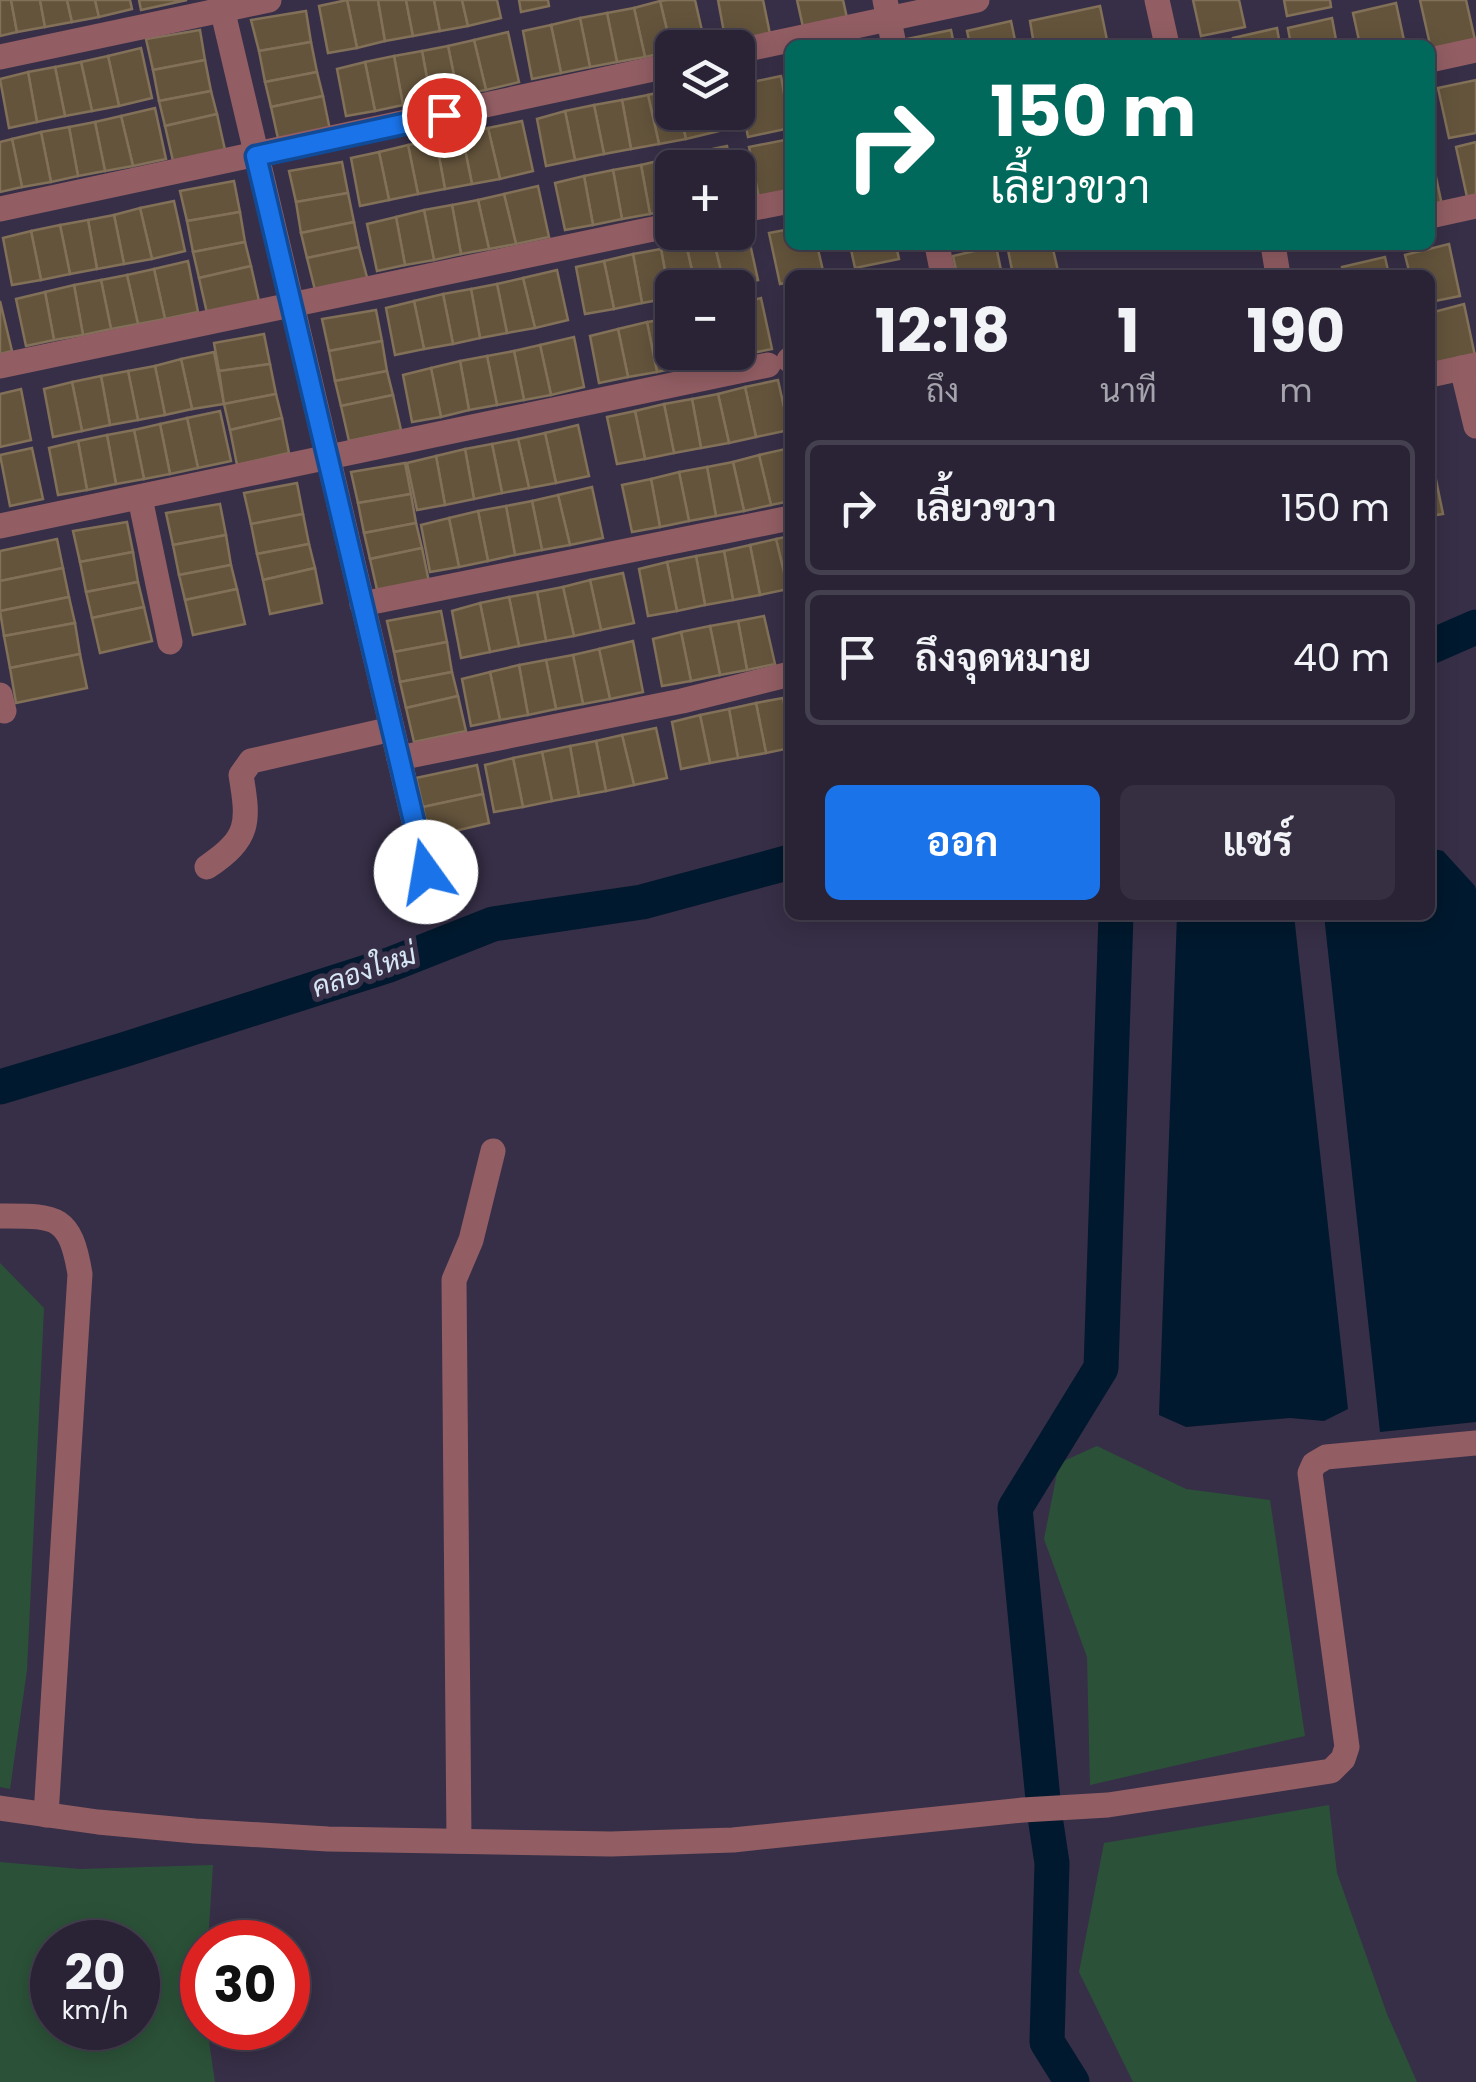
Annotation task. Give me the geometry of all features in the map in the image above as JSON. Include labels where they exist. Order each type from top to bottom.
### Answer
[{"type":"street","points":[[0,57],[221,5],[269,0]]},
{"type":"street","points":[[755,47],[886,10],[977,0]]},
{"type":"street","points":[[1157,0],[1166,40]]},
{"type":"street","points":[[221,5],[426,872]]},
{"type":"street","points":[[886,10],[893,40]]},
{"type":"street","points":[[1435,59],[1476,50]]},
{"type":"street","points":[[0,209],[655,69]]},
{"type":"street","points":[[755,208],[785,202]]},
{"type":"street","points":[[1435,215],[1476,206]]},
{"type":"street","points":[[0,366],[655,229]]},
{"type":"street","points":[[0,526],[782,362]]},
{"type":"street","points":[[1435,375],[1469,367],[1476,426]]},
{"type":"street","points":[[140,498],[170,642]]},
{"type":"street","points":[[362,604],[785,519]]},
{"type":"street","points":[[399,758],[682,701],[785,675]]},
{"type":"street","points":[[208,866],[224,856],[247,822],[241,775],[251,761],[392,729]]},
{"type":"street","points":[[459,1840],[454,1280],[471,1240],[493,1151]]},
{"type":"street","points":[[0,1216],[46,1217],[67,1229],[75,1245],[80,1274],[46,1815]]},
{"type":"street","points":[[0,1808],[195,1831],[328,1839],[612,1844],[732,1840],[1108,1805],[1314,1774],[1336,1768],[1347,1747],[1310,1473],[1314,1464],[1326,1457],[1476,1443]]},
{"type":"green space","points":[[0,1263],[44,1308],[27,1670],[10,1789],[0,1787]]},
{"type":"green space","points":[[1097,1446],[1186,1489],[1270,1500],[1305,1736],[1090,1785],[1087,1657],[1044,1539],[1059,1463]]},
{"type":"green space","points":[[1329,1805],[1337,1873],[1387,2014],[1417,2082],[1133,2082],[1079,1972],[1104,1843]]},
{"type":"green space","points":[[0,1862],[80,1869],[213,1865],[209,1920],[180,1920],[180,2050],[210,2050],[215,2082],[0,2082]]},
{"type":"water","points":[[1435,849],[1443,851],[1476,890],[1476,1422],[1380,1432],[1325,920],[1435,920]]},
{"type":"water","points":[[1177,920],[1295,920],[1348,1409],[1324,1421],[1290,1418],[1186,1427],[1159,1415]]},
{"type":"building","points":[[0,0],[11,0],[17,32],[0,36]]},
{"type":"building","points":[[11,0],[40,0],[45,27],[17,32]]},
{"type":"building","points":[[40,0],[67,0],[72,22],[45,27]]},
{"type":"building","points":[[67,0],[95,0],[99,17],[72,22]]},
{"type":"building","points":[[95,0],[130,0],[132,9],[99,17]]},
{"type":"building","points":[[139,0],[187,0],[141,10]]},
{"type":"building","points":[[347,0],[378,0],[385,41],[357,48]]},
{"type":"building","points":[[347,0],[357,48],[328,53],[319,6]]},
{"type":"building","points":[[378,0],[406,0],[413,36],[385,41]]},
{"type":"building","points":[[406,0],[434,0],[440,31],[413,36]]},
{"type":"building","points":[[434,0],[462,0],[468,26],[440,31]]},
{"type":"building","points":[[462,0],[497,0],[501,18],[468,26]]},
{"type":"building","points":[[519,0],[548,0],[549,6],[521,12]]},
{"type":"building","points":[[695,0],[702,30],[667,30],[660,1]]},
{"type":"building","points":[[718,0],[763,0],[770,34],[755,37],[755,30],[724,30]]},
{"type":"building","points":[[797,0],[843,0],[847,18],[803,27]]},
{"type":"building","points":[[1193,0],[1239,0],[1245,27],[1201,36]]},
{"type":"building","points":[[1284,0],[1330,0],[1331,7],[1287,16]]},
{"type":"building","points":[[1420,0],[1466,0],[1475,40],[1435,48],[1435,40],[1429,40]]},
{"type":"building","points":[[660,1],[667,30],[655,30],[655,55],[645,57],[634,8]]},
{"type":"building","points":[[1396,3],[1404,40],[1359,40],[1353,13]]},
{"type":"building","points":[[1100,6],[1107,40],[1033,40],[1030,21]]},
{"type":"building","points":[[634,8],[645,57],[617,62],[607,13]]},
{"type":"building","points":[[306,11],[311,42],[259,51],[251,20]]},
{"type":"building","points":[[607,13],[617,62],[590,67],[580,18]]},
{"type":"building","points":[[580,18],[590,67],[561,73],[551,25]]},
{"type":"building","points":[[1332,18],[1336,40],[1290,40],[1288,28]]},
{"type":"building","points":[[1011,21],[1015,40],[969,40],[967,31]]},
{"type":"building","points":[[551,25],[561,73],[532,79],[523,31]]},
{"type":"building","points":[[1277,28],[1279,40],[1233,40]]},
{"type":"building","points":[[200,30],[205,60],[153,70],[146,39]]},
{"type":"building","points":[[951,30],[953,40],[907,40]]},
{"type":"building","points":[[508,32],[519,82],[486,90],[474,40]]},
{"type":"building","points":[[474,40],[486,90],[458,95],[448,46]]},
{"type":"building","points":[[311,42],[317,72],[265,82],[259,51]]},
{"type":"building","points":[[448,46],[458,95],[431,100],[422,51]]},
{"type":"building","points":[[141,48],[152,98],[119,106],[108,56]]},
{"type":"building","points":[[422,51],[431,100],[403,105],[394,56]]},
{"type":"building","points":[[108,56],[119,106],[92,111],[81,62]]},
{"type":"building","points":[[394,56],[403,105],[375,111],[365,62]]},
{"type":"building","points":[[205,60],[211,91],[159,101],[153,70]]},
{"type":"building","points":[[81,62],[92,111],[65,116],[55,67]]},
{"type":"building","points":[[365,62],[375,111],[346,116],[337,69]]},
{"type":"building","points":[[55,67],[65,116],[37,122],[28,72]]},
{"type":"building","points":[[28,72],[37,122],[9,128],[0,79]]},
{"type":"building","points":[[317,72],[323,96],[271,107],[265,82]]},
{"type":"building","points":[[781,76],[785,129],[748,137],[747,130],[755,130],[755,81]]},
{"type":"building","points":[[1476,80],[1476,133],[1449,138],[1438,88]]},
{"type":"building","points":[[211,91],[217,114],[165,126],[159,101]]},
{"type":"building","points":[[655,93],[655,126],[648,95]]},
{"type":"building","points":[[648,95],[659,144],[631,149],[622,100]]},
{"type":"building","points":[[323,96],[330,130],[279,143],[271,107]]},
{"type":"building","points":[[622,100],[631,149],[604,154],[594,105]]},
{"type":"building","points":[[594,105],[604,154],[575,160],[565,111]]},
{"type":"building","points":[[155,108],[166,159],[133,166],[121,116]]},
{"type":"building","points":[[565,111],[575,160],[546,166],[537,119]]},
{"type":"building","points":[[217,114],[225,150],[173,161],[165,126]]},
{"type":"building","points":[[121,116],[133,166],[105,171],[95,122]]},
{"type":"building","points":[[522,121],[533,171],[500,179],[488,128]]},
{"type":"building","points":[[95,122],[105,171],[78,176],[69,127]]},
{"type":"building","points":[[69,127],[78,176],[51,182],[41,132]]},
{"type":"building","points":[[488,128],[500,179],[472,184],[462,135]]},
{"type":"building","points":[[656,130],[684,130],[686,139],[659,144]]},
{"type":"building","points":[[684,130],[719,130],[719,131],[686,139]]},
{"type":"building","points":[[41,132],[51,182],[22,187],[12,139]]},
{"type":"building","points":[[462,135],[472,184],[445,189],[436,140]]},
{"type":"building","points":[[12,139],[22,187],[0,192],[0,142]]},
{"type":"building","points":[[436,140],[445,189],[418,194],[408,145]]},
{"type":"building","points":[[785,140],[785,193],[759,198],[755,150],[749,147]]},
{"type":"building","points":[[1476,142],[1476,195],[1467,197],[1456,147]]},
{"type":"building","points":[[408,145],[418,194],[389,200],[379,152]]},
{"type":"building","points":[[379,152],[389,200],[360,206],[351,158]]},
{"type":"building","points":[[342,162],[348,193],[296,202],[289,171]]},
{"type":"building","points":[[655,162],[655,213],[650,214],[641,165]]},
{"type":"building","points":[[641,165],[650,214],[622,219],[613,170]]},
{"type":"building","points":[[613,170],[622,219],[593,225],[584,176]]},
{"type":"building","points":[[1435,173],[1442,205],[1435,207]]},
{"type":"building","points":[[584,176],[593,225],[565,230],[555,183]]},
{"type":"building","points":[[234,181],[240,212],[187,221],[180,191]]},
{"type":"building","points":[[538,186],[549,237],[516,244],[504,194]]},
{"type":"building","points":[[348,193],[354,222],[301,233],[296,202]]},
{"type":"building","points":[[504,194],[516,244],[489,249],[478,200]]},
{"type":"building","points":[[478,200],[489,249],[461,254],[452,205]]},
{"type":"building","points":[[174,201],[185,251],[152,259],[140,208]]},
{"type":"building","points":[[452,205],[461,254],[434,260],[424,210]]},
{"type":"building","points":[[140,208],[152,259],[124,264],[114,215]]},
{"type":"building","points":[[424,210],[434,260],[405,265],[396,217]]},
{"type":"building","points":[[240,212],[245,242],[193,252],[187,221]]},
{"type":"building","points":[[114,215],[124,264],[97,269],[88,220]]},
{"type":"building","points":[[396,217],[405,265],[377,271],[367,224]]},
{"type":"building","points":[[88,220],[97,269],[70,274],[60,225]]},
{"type":"building","points":[[354,222],[359,247],[307,258],[301,233]]},
{"type":"building","points":[[60,225],[70,274],[41,280],[31,231]]},
{"type":"building","points":[[785,230],[785,250],[818,250],[823,270],[785,270],[785,283],[780,284],[769,233]]},
{"type":"building","points":[[31,231],[41,280],[12,285],[3,238]]},
{"type":"building","points":[[245,242],[251,266],[199,278],[193,252]]},
{"type":"building","points":[[1449,244],[1460,296],[1435,301],[1435,270],[1409,270],[1405,255]]},
{"type":"building","points":[[359,247],[368,281],[316,294],[307,258]]},
{"type":"building","points":[[661,250],[687,250],[692,270],[665,270]]},
{"type":"building","points":[[661,250],[665,270],[655,270],[655,301],[642,303],[633,254]]},
{"type":"building","points":[[687,250],[716,250],[721,270],[692,270]]},
{"type":"building","points":[[716,250],[751,250],[758,280],[755,281],[755,270],[721,270]]},
{"type":"building","points":[[851,250],[897,250],[899,259],[855,268]]},
{"type":"building","points":[[997,250],[1001,270],[956,270],[953,256]]},
{"type":"building","points":[[1008,250],[1053,250],[1058,270],[1012,270]]},
{"type":"building","points":[[633,254],[642,303],[614,309],[604,261]]},
{"type":"building","points":[[1385,257],[1388,270],[1342,270]]},
{"type":"building","points":[[188,261],[198,312],[165,319],[154,269]]},
{"type":"building","points":[[604,261],[614,309],[585,314],[576,267]]},
{"type":"building","points":[[251,266],[259,301],[207,313],[199,278]]},
{"type":"building","points":[[154,269],[165,319],[138,324],[127,275]]},
{"type":"building","points":[[557,270],[568,320],[535,328],[523,278]]},
{"type":"building","points":[[127,275],[138,324],[111,329],[101,280]]},
{"type":"building","points":[[523,278],[535,328],[507,333],[497,284]]},
{"type":"building","points":[[101,280],[111,329],[83,335],[74,285]]},
{"type":"building","points":[[497,284],[507,333],[480,338],[471,289]]},
{"type":"building","points":[[74,285],[83,335],[54,340],[45,292]]},
{"type":"building","points":[[471,289],[480,338],[453,344],[443,294]]},
{"type":"building","points":[[45,292],[54,340],[26,346],[16,299]]},
{"type":"building","points":[[443,294],[453,344],[424,349],[414,301]]},
{"type":"building","points":[[761,298],[772,349],[755,352],[755,300]]},
{"type":"building","points":[[0,301],[12,351],[0,354]]},
{"type":"building","points":[[414,301],[424,349],[395,355],[386,308]]},
{"type":"building","points":[[1464,304],[1475,356],[1435,364],[1435,312]]},
{"type":"building","points":[[376,310],[382,341],[329,351],[322,319]]},
{"type":"building","points":[[655,321],[655,362],[647,322]]},
{"type":"building","points":[[647,322],[657,372],[628,377],[618,329]]},
{"type":"building","points":[[618,329],[628,377],[599,383],[590,336]]},
{"type":"building","points":[[264,334],[270,364],[219,371],[214,343]]},
{"type":"building","points":[[574,337],[584,387],[551,395],[540,345]]},
{"type":"building","points":[[382,341],[387,371],[335,381],[329,351]]},
{"type":"building","points":[[540,345],[551,395],[524,400],[514,351]]},
{"type":"building","points":[[514,351],[524,400],[497,405],[487,356]]},
{"type":"building","points":[[214,352],[224,404],[192,409],[181,359]]},
{"type":"building","points":[[487,356],[497,405],[469,410],[460,361]]},
{"type":"building","points":[[181,359],[192,409],[165,415],[155,366]]},
{"type":"building","points":[[460,361],[469,410],[441,417],[431,368]]},
{"type":"building","points":[[270,364],[276,394],[224,404],[219,371]]},
{"type":"building","points":[[155,366],[165,415],[138,420],[128,371]]},
{"type":"building","points":[[431,368],[441,417],[412,422],[403,375]]},
{"type":"building","points":[[128,371],[138,420],[110,425],[101,376]]},
{"type":"building","points":[[387,371],[393,395],[341,406],[335,381]]},
{"type":"building","points":[[101,376],[110,425],[82,431],[72,382]]},
{"type":"building","points":[[778,380],[785,431],[756,437],[745,387]]},
{"type":"building","points":[[72,382],[82,431],[53,437],[44,389]]},
{"type":"building","points":[[745,387],[756,437],[729,443],[718,394]]},
{"type":"building","points":[[21,389],[31,440],[0,447],[0,394]]},
{"type":"building","points":[[276,394],[282,418],[230,430],[224,404]]},
{"type":"building","points":[[718,394],[729,443],[701,448],[692,399]]},
{"type":"building","points":[[393,395],[401,430],[349,441],[341,406]]},
{"type":"building","points":[[692,399],[701,448],[674,453],[664,404]]},
{"type":"building","points":[[664,404],[674,453],[645,459],[635,411]]},
{"type":"building","points":[[220,411],[231,461],[198,468],[187,418]]},
{"type":"building","points":[[635,411],[645,459],[617,464],[607,417]]},
{"type":"building","points":[[187,418],[198,468],[170,474],[160,424]]},
{"type":"building","points":[[282,418],[289,453],[237,465],[230,430]]},
{"type":"building","points":[[160,424],[170,474],[144,479],[134,430]]},
{"type":"building","points":[[578,425],[589,476],[556,483],[545,433]]},
{"type":"building","points":[[134,430],[144,479],[116,484],[107,435]]},
{"type":"building","points":[[545,433],[556,483],[529,488],[518,439]]},
{"type":"building","points":[[107,435],[116,484],[87,490],[78,441]]},
{"type":"building","points":[[518,439],[529,488],[502,493],[492,444]]},
{"type":"building","points":[[78,441],[87,490],[58,495],[49,448]]},
{"type":"building","points":[[492,444],[502,493],[474,499],[465,449]]},
{"type":"building","points":[[32,448],[43,499],[10,506],[0,455]]},
{"type":"building","points":[[465,449],[474,499],[445,505],[436,456]]},
{"type":"building","points":[[785,449],[785,502],[771,505],[759,455]]},
{"type":"building","points":[[759,455],[771,505],[744,511],[733,462]]},
{"type":"building","points":[[436,456],[445,505],[417,510],[407,463]]},
{"type":"building","points":[[733,462],[744,511],[716,516],[707,467]]},
{"type":"building","points":[[405,463],[411,494],[358,503],[351,472]]},
{"type":"building","points":[[707,467],[716,516],[689,521],[679,472]]},
{"type":"building","points":[[679,472],[689,521],[660,527],[651,479]]},
{"type":"building","points":[[1435,475],[1443,514],[1435,515]]},
{"type":"building","points":[[651,479],[660,527],[632,532],[622,485]]},
{"type":"building","points":[[297,483],[303,514],[251,524],[244,493]]},
{"type":"building","points":[[592,487],[603,538],[570,545],[558,495]]},
{"type":"building","points":[[411,494],[416,523],[364,533],[358,503]]},
{"type":"building","points":[[558,495],[570,545],[542,550],[532,501]]},
{"type":"building","points":[[532,501],[542,550],[515,555],[506,506]]},
{"type":"building","points":[[220,504],[226,535],[173,545],[166,513]]},
{"type":"building","points":[[506,506],[515,555],[488,561],[478,511]]},
{"type":"building","points":[[478,511],[488,561],[459,567],[449,518]]},
{"type":"building","points":[[303,514],[309,544],[257,554],[251,524]]},
{"type":"building","points":[[449,518],[459,567],[430,572],[421,525]]},
{"type":"building","points":[[127,522],[133,552],[80,562],[73,531]]},
{"type":"building","points":[[416,523],[422,548],[370,559],[364,533]]},
{"type":"building","points":[[226,535],[231,565],[179,575],[173,545]]},
{"type":"building","points":[[785,537],[785,576],[776,539]]},
{"type":"building","points":[[57,539],[63,568],[0,581],[0,551]]},
{"type":"building","points":[[776,539],[785,590],[760,595],[750,545]]},
{"type":"building","points":[[309,544],[315,568],[263,580],[257,554]]},
{"type":"building","points":[[750,545],[760,595],[733,600],[724,551]]},
{"type":"building","points":[[422,548],[429,582],[378,594],[370,559]]},
{"type":"building","points":[[724,551],[733,600],[705,605],[696,556]]},
{"type":"building","points":[[133,552],[138,582],[86,592],[80,562]]},
{"type":"building","points":[[696,556],[705,605],[677,611],[667,562]]},
{"type":"building","points":[[667,562],[677,611],[648,616],[639,569]]},
{"type":"building","points":[[231,565],[237,589],[185,600],[179,575]]},
{"type":"building","points":[[63,568],[69,597],[0,611],[0,581]]},
{"type":"building","points":[[315,568],[322,603],[270,614],[263,580]]},
{"type":"building","points":[[623,573],[634,623],[601,630],[590,580]]},
{"type":"building","points":[[590,580],[601,630],[574,636],[563,587]]},
{"type":"building","points":[[138,582],[144,607],[92,618],[86,592]]},
{"type":"building","points":[[563,587],[574,636],[546,641],[537,592]]},
{"type":"building","points":[[237,589],[245,624],[193,635],[185,600]]},
{"type":"building","points":[[537,592],[546,641],[519,646],[509,597]]},
{"type":"building","points":[[69,597],[75,623],[4,636],[0,611]]},
{"type":"building","points":[[509,597],[519,646],[490,652],[480,603]]},
{"type":"building","points":[[480,603],[490,652],[461,658],[452,611]]},
{"type":"building","points":[[144,607],[152,641],[100,653],[92,618]]},
{"type":"building","points":[[441,611],[447,642],[394,652],[387,621]]},
{"type":"building","points":[[764,616],[775,664],[747,670],[738,621]]},
{"type":"building","points":[[738,621],[747,670],[720,675],[710,626]]},
{"type":"building","points":[[75,623],[80,654],[10,668],[4,636]]},
{"type":"building","points":[[710,626],[720,675],[691,681],[681,632]]},
{"type":"building","points":[[681,632],[691,681],[662,686],[653,639]]},
{"type":"building","points":[[633,641],[643,692],[610,699],[599,649]]},
{"type":"building","points":[[447,642],[452,672],[400,682],[394,652]]},
{"type":"building","points":[[599,649],[610,699],[583,704],[573,655]]},
{"type":"building","points":[[80,654],[87,688],[16,703],[10,668]]},
{"type":"building","points":[[573,655],[583,704],[556,709],[546,660]]},
{"type":"building","points":[[546,660],[556,709],[528,715],[519,665]]},
{"type":"building","points":[[519,665],[528,715],[500,720],[490,672]]},
{"type":"building","points":[[452,672],[458,696],[406,708],[400,682]]},
{"type":"building","points":[[490,672],[500,720],[471,726],[462,679]]},
{"type":"building","points":[[458,696],[466,731],[414,742],[406,708]]},
{"type":"building","points":[[783,698],[785,749],[766,753],[756,703]]},
{"type":"building","points":[[756,703],[766,753],[738,758],[729,709]]},
{"type":"building","points":[[729,709],[738,758],[710,763],[700,715]]},
{"type":"building","points":[[700,715],[710,763],[681,769],[672,722]]},
{"type":"building","points":[[656,728],[667,778],[634,785],[622,735]]},
{"type":"building","points":[[622,735],[634,785],[606,791],[596,741]]},
{"type":"building","points":[[596,741],[606,791],[579,796],[570,746]]},
{"type":"building","points":[[570,746],[579,796],[552,801],[542,752]]},
{"type":"building","points":[[542,752],[552,801],[523,807],[513,758]]},
{"type":"building","points":[[513,758],[523,807],[494,812],[485,765]]},
{"type":"building","points":[[477,765],[483,794],[423,807],[416,778]]},
{"type":"building","points":[[483,794],[489,823],[429,837],[423,807]]},
{"type":"waterway","name":"คลองใหม่","points":[[1435,645],[1476,627]]},
{"type":"waterway","name":"คลองใหม่","points":[[0,1087],[389,965],[493,924],[642,902],[785,863]]},
{"type":"waterway","points":[[1072,2082],[1047,2042],[1052,1863],[1015,1508],[1101,1368],[1116,920]]},
{"type":"route","points":[[426,872],[256,156],[444,115]]}]
